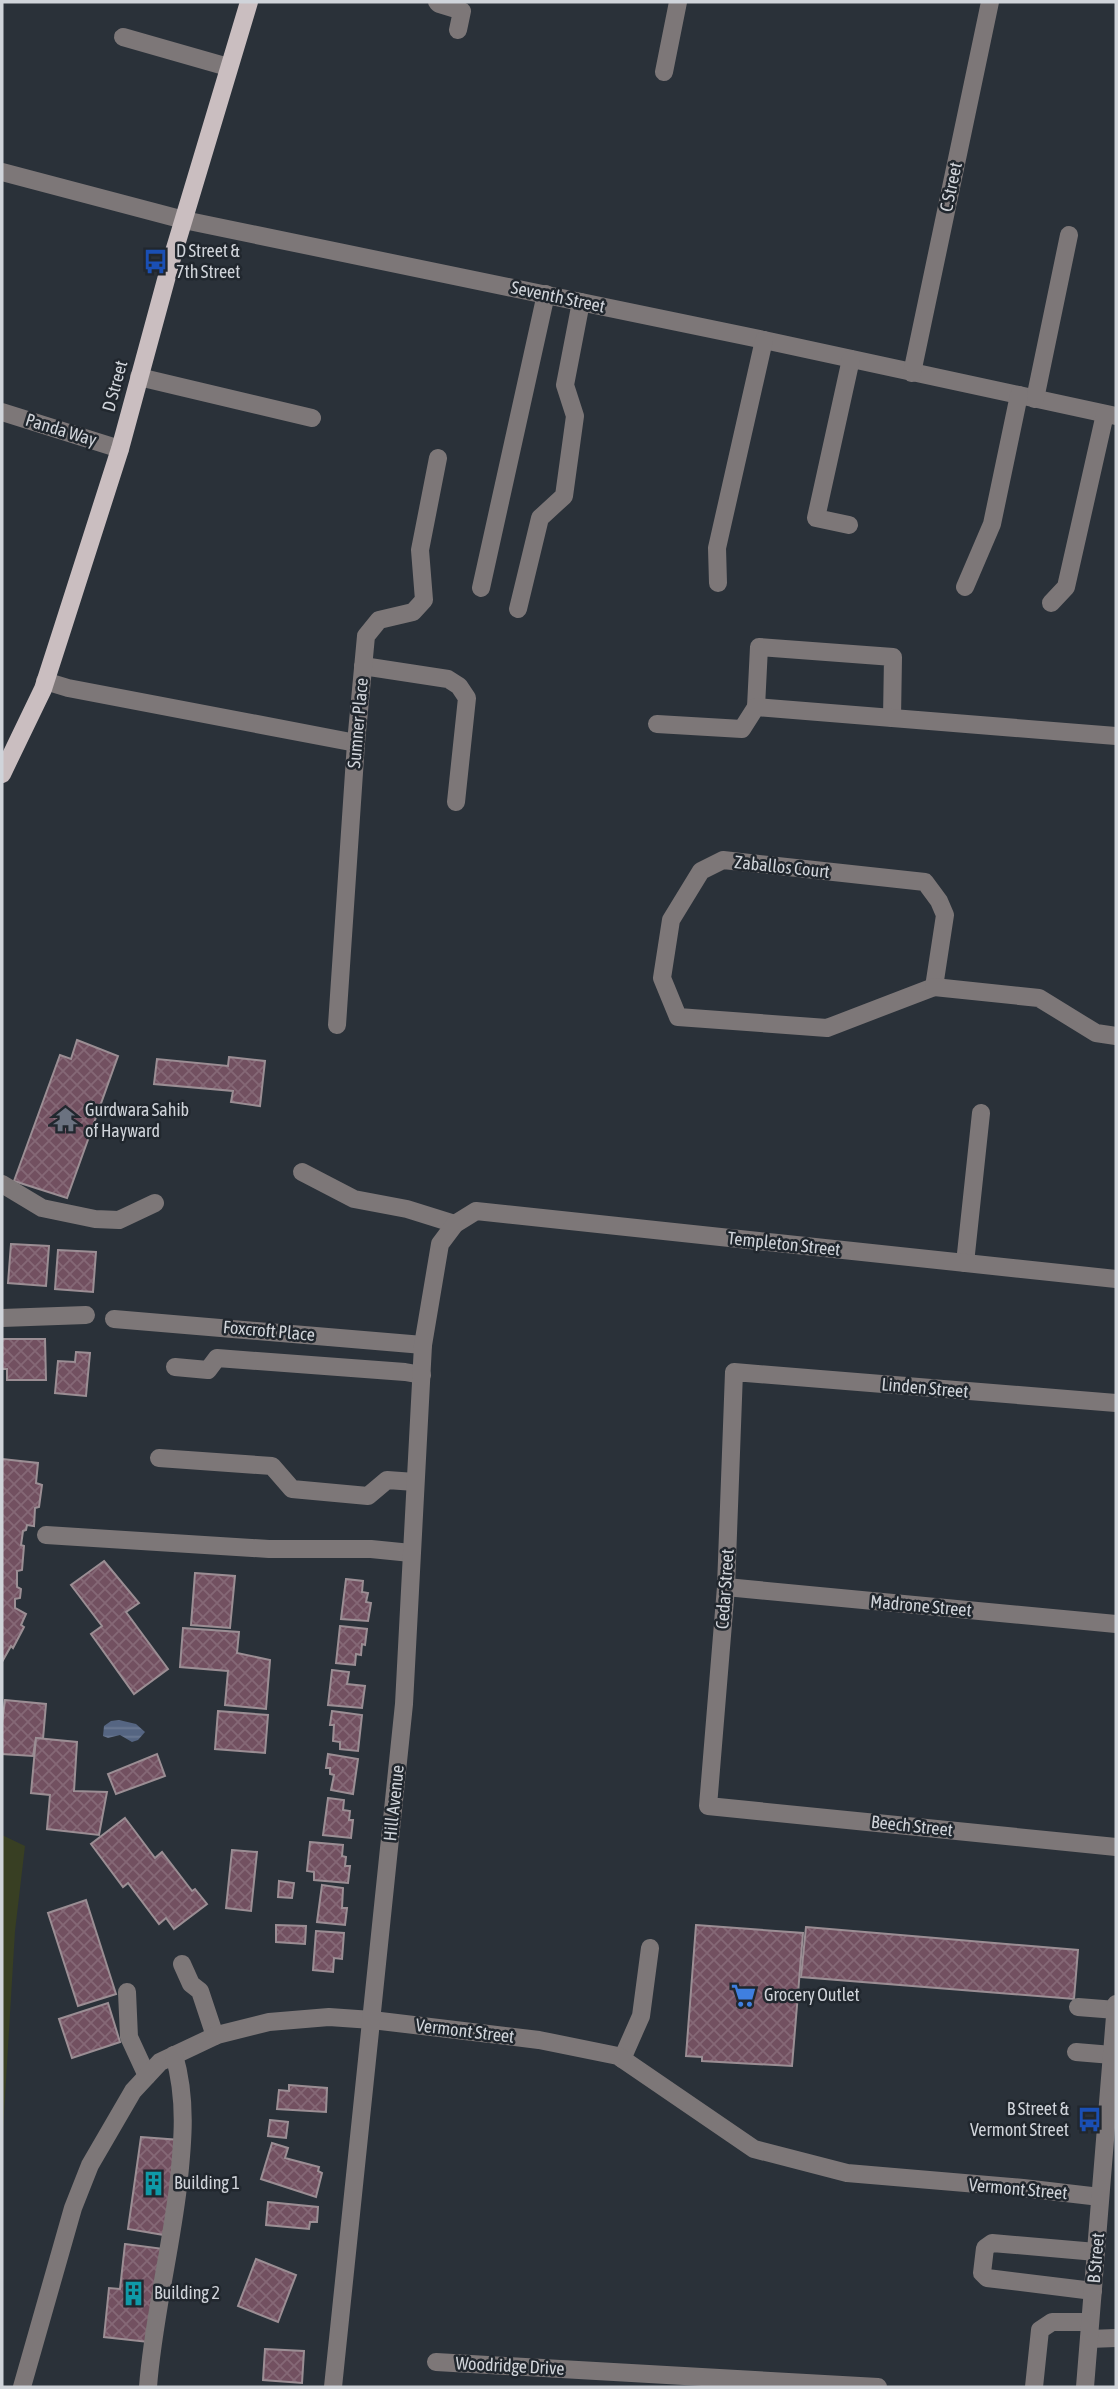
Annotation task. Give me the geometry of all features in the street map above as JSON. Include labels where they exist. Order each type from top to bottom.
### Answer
[{"type":"main road","name":"D Street","points":[[2,774],[45,681],[120,449],[248,2]]},
{"type":"street","points":[[437,2],[462,11],[458,30]]},
{"type":"street","points":[[664,72],[678,2]]},
{"type":"street","name":"C Street","points":[[912,373],[990,2]]},
{"type":"street","points":[[123,37],[228,67]]},
{"type":"street","name":"Seventh Street","points":[[2,172],[184,220],[546,294],[1111,415]]},
{"type":"street","points":[[965,587],[992,523],[1069,235]]},
{"type":"street","points":[[481,588],[546,294]]},
{"type":"street","points":[[518,609],[540,518],[564,496],[575,416],[565,385],[581,302]]},
{"type":"street","points":[[718,583],[717,548],[764,340]]},
{"type":"street","points":[[849,525],[816,518],[851,359]]},
{"type":"street","points":[[139,377],[312,418]]},
{"type":"street","name":"Panda Way","points":[[2,412],[120,449]]},
{"type":"street","points":[[1051,603],[1066,587],[1111,415]]},
{"type":"street","name":"Sumner Place","points":[[337,1025],[366,636],[379,620],[413,612],[424,600],[420,550],[438,458]]},
{"type":"street","points":[[657,724],[742,729],[756,707],[759,647],[892,657],[891,718]]},
{"type":"street","points":[[363,666],[448,679],[463,691],[467,698],[456,802]]},
{"type":"street","points":[[45,681],[68,688],[356,743]]},
{"type":"street","points":[[756,707],[1116,736]]},
{"type":"street","name":"Zaballos Court","points":[[934,987],[945,915],[939,901],[925,882],[723,860],[701,871],[671,920],[662,978],[678,1017],[827,1028],[934,987],[1039,998],[1096,1034],[1116,1036]]},
{"type":"street","points":[[965,1263],[981,1113]]},
{"type":"street","points":[[302,1172],[354,1199],[407,1209],[455,1224]]},
{"type":"street","points":[[2,1184],[42,1208],[95,1219],[119,1220],[155,1203]]},
{"type":"street","name":"Templeton Street","points":[[455,1224],[476,1211],[1116,1279]]},
{"type":"street","name":"Hill Avenue","points":[[333,2387],[404,1704],[423,1345],[440,1244],[455,1224]]},
{"type":"street","points":[[2,1318],[86,1315]]},
{"type":"street","name":"Foxcroft Place","points":[[114,1319],[423,1345]]},
{"type":"street","points":[[175,1367],[208,1370],[218,1358],[422,1375]]},
{"type":"street","name":"Linden Street","points":[[734,1372],[1116,1404]]},
{"type":"street","name":"Cedar Street","points":[[708,1805],[726,1587],[734,1372]]},
{"type":"street","points":[[159,1458],[272,1466],[292,1489],[368,1496],[387,1480],[415,1482]]},
{"type":"street","points":[[46,1535],[269,1549],[372,1549],[411,1553]]},
{"type":"street","name":"Madrone Street","points":[[726,1587],[1116,1624]]},
{"type":"street","name":"Beech Street","points":[[708,1805],[1116,1847]]},
{"type":"street","points":[[622,2059],[640,2016],[650,1948]]},
{"type":"street","points":[[182,1964],[191,1984],[190,1997],[209,2039]]},
{"type":"street","points":[[127,1992],[129,2037],[147,2076]]},
{"type":"street","name":"B Street","points":[[1085,2387],[1100,2197],[1110,2149],[1116,2004]]},
{"type":"street","points":[[1079,2007],[1116,2010]]},
{"type":"street","name":"Vermont Street","points":[[22,2387],[73,2208],[90,2165],[133,2091],[160,2062],[209,2039],[270,2022],[329,2017],[372,2020],[539,2040],[618,2056],[754,2150],[847,2173],[1100,2197]]},
{"type":"street","points":[[1076,2052],[1112,2056]]},
{"type":"street","points":[[148,2387],[151,2347],[171,2242],[185,2132],[180,2074],[174,2055]]},
{"type":"street","points":[[1093,2291],[987,2278],[982,2273],[985,2248],[992,2243],[1096,2252]]},
{"type":"street","points":[[1034,2387],[1040,2330],[1052,2322],[1116,2339]]},
{"type":"street","name":"Woodridge Drive","points":[[436,2362],[878,2387]]},
{"type":"green space","points":[[2,1835],[25,1846],[15,1931],[2,2147]]},
{"type":"water","points":[[119,1720],[136,1724],[145,1732],[132,1742],[120,1735],[108,1738],[103,1736],[104,1726]]},
{"type":"building","name":"Gurdwara Sahib of Hayward","points":[[77,1040],[118,1056],[67,1198],[14,1181],[60,1055],[71,1059]]},
{"type":"building","points":[[229,1057],[265,1061],[260,1106],[231,1102],[233,1091],[154,1084],[157,1059],[228,1066]]},
{"type":"building","points":[[11,1244],[49,1246],[46,1286],[8,1283]]},
{"type":"building","points":[[58,1250],[96,1252],[93,1292],[55,1289]]},
{"type":"building","points":[[2,1339],[45,1339],[46,1380],[7,1380],[7,1369],[2,1369]]},
{"type":"building","points":[[76,1352],[90,1353],[86,1396],[55,1393],[58,1361],[75,1362]]},
{"type":"building","points":[[2,1459],[38,1463],[36,1483],[42,1485],[39,1507],[35,1508],[34,1526],[27,1525],[23,1531],[22,1570],[17,1571],[17,1587],[21,1589],[20,1598],[15,1599],[15,1608],[26,1614],[21,1625],[24,1627],[2,1662]]},
{"type":"building","points":[[104,1561],[139,1603],[126,1612],[168,1669],[134,1694],[91,1634],[102,1626],[71,1585]]},
{"type":"building","points":[[195,1573],[235,1576],[230,1628],[191,1625]]},
{"type":"building","points":[[346,1579],[363,1581],[362,1592],[368,1593],[366,1602],[371,1603],[368,1621],[341,1619]]},
{"type":"building","points":[[340,1626],[367,1629],[365,1645],[362,1644],[361,1655],[356,1654],[355,1665],[336,1663]]},
{"type":"building","points":[[183,1628],[239,1632],[237,1653],[270,1660],[266,1709],[225,1705],[228,1671],[180,1667]]},
{"type":"building","points":[[332,1670],[349,1672],[347,1684],[365,1686],[362,1708],[328,1705]]},
{"type":"building","points":[[5,1700],[46,1704],[43,1739],[36,1738],[33,1756],[2,1754]]},
{"type":"building","points":[[218,1711],[268,1715],[265,1753],[215,1749]]},
{"type":"building","points":[[332,1711],[362,1715],[358,1751],[340,1749],[340,1742],[333,1741],[334,1725],[330,1725]]},
{"type":"building","points":[[36,1738],[77,1742],[74,1791],[107,1792],[99,1835],[47,1829],[50,1795],[31,1793]]},
{"type":"building","points":[[157,1754],[165,1776],[116,1794],[108,1774]]},
{"type":"building","points":[[328,1754],[358,1759],[353,1794],[331,1790],[334,1775],[330,1774],[330,1768],[326,1768]]},
{"type":"building","points":[[328,1798],[344,1800],[343,1810],[350,1811],[349,1820],[353,1820],[351,1838],[323,1835]]},
{"type":"building","points":[[125,1818],[155,1858],[162,1852],[192,1891],[195,1889],[207,1904],[174,1929],[166,1918],[159,1924],[128,1883],[123,1887],[91,1844]]},
{"type":"building","points":[[310,1842],[343,1845],[345,1866],[350,1866],[348,1883],[314,1880],[314,1872],[307,1871]]},
{"type":"building","points":[[232,1850],[257,1852],[251,1911],[226,1908]]},
{"type":"building","points":[[279,1881],[294,1883],[292,1898],[278,1897]]},
{"type":"building","points":[[322,1885],[343,1888],[342,1908],[347,1908],[345,1925],[317,1922]]},
{"type":"building","points":[[86,1900],[116,1994],[78,2006],[48,1913]]},
{"type":"building","points":[[276,1925],[306,1926],[305,1944],[276,1942]]},
{"type":"building","name":"Grocery Outlet","points":[[696,1925],[803,1933],[792,2066],[702,2061],[702,2057],[686,2056]]},
{"type":"building","points":[[806,1927],[1078,1950],[1074,1999],[801,1977]]},
{"type":"building","points":[[316,1931],[344,1933],[342,1959],[334,1958],[333,1972],[313,1970]]},
{"type":"building","points":[[108,2003],[120,2042],[72,2058],[59,2019]]},
{"type":"building","points":[[289,2085],[327,2088],[326,2112],[277,2109],[279,2090],[289,2091]]},
{"type":"building","points":[[270,2120],[288,2122],[286,2138],[268,2136]]},
{"type":"building","name":"Building 1","points":[[141,2137],[180,2140],[164,2235],[128,2229]]},
{"type":"building","points":[[272,2143],[288,2148],[285,2158],[319,2167],[318,2171],[322,2173],[316,2197],[261,2179]]},
{"type":"building","points":[[268,2202],[318,2207],[317,2222],[310,2222],[309,2229],[266,2225]]},
{"type":"building","name":"Building 2","points":[[125,2244],[164,2249],[148,2342],[104,2337],[109,2288],[120,2289]]},
{"type":"building","points":[[256,2259],[296,2275],[278,2322],[238,2306]]},
{"type":"building","points":[[265,2349],[304,2351],[302,2383],[263,2380]]},
{"type":"place","name":"D Street & 7th Street","points":[[156,261]]},
{"type":"place","name":"Gurdwara Sahib of Hayward","points":[[65,1120]]},
{"type":"place","name":"Grocery Outlet","points":[[744,1995]]},
{"type":"place","name":"B Street & Vermont Street","points":[[1089,2119]]},
{"type":"place","name":"Building 1","points":[[154,2183]]},
{"type":"place","name":"Building 2","points":[[134,2293]]}]
